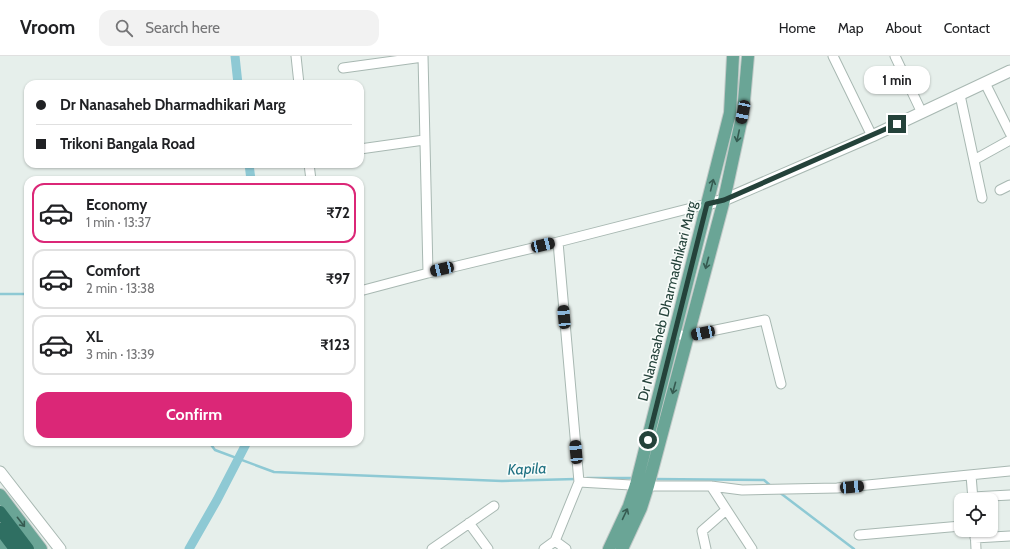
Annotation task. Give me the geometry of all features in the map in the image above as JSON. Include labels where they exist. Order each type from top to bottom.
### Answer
[{"type":"highway","points":[[0,512],[28,549]]},
{"type":"highway","points":[[0,529],[15,549]]},
{"type":"main road","name":"Dr Nanasaheb Dharmadhikari Marg","points":[[622,549],[641,508],[642,486],[674,334],[730,113],[733,56]]},
{"type":"main road","name":"Dr Nanasaheb Dharmadhikari Marg","points":[[609,549],[629,506],[642,486],[687,336],[724,200],[743,112],[748,56]]},
{"type":"main road","points":[[0,496],[42,549]]},
{"type":"main road","points":[[0,545],[3,549]]},
{"type":"street","points":[[296,56],[299,80]]},
{"type":"street","points":[[833,56],[872,136]]},
{"type":"street","points":[[895,56],[922,113]]},
{"type":"street","points":[[343,68],[423,57],[428,273]]},
{"type":"street","points":[[364,290],[724,200],[872,136],[1010,71]]},
{"type":"street","points":[[985,83],[1010,133]]},
{"type":"street","points":[[960,95],[982,198]]},
{"type":"street","points":[[364,148],[424,140]]},
{"type":"street","points":[[974,160],[1010,140]]},
{"type":"street","points":[[1000,190],[1010,186]]},
{"type":"street","points":[[544,549],[555,541],[579,482],[558,242]]},
{"type":"street","points":[[674,334],[687,336],[765,320],[781,384]]},
{"type":"street","points":[[579,482],[642,486],[711,486],[742,490],[837,488],[1010,471]]},
{"type":"street","points":[[0,472],[60,549]]},
{"type":"street","points":[[971,475],[972,493]]},
{"type":"street","points":[[711,486],[752,549]]},
{"type":"street","points":[[998,496],[1010,495]]},
{"type":"street","points":[[435,548],[494,506]]},
{"type":"street","points":[[706,549],[702,530],[726,510]]},
{"type":"street","points":[[469,523],[488,549]]},
{"type":"street","points":[[859,535],[954,527]]},
{"type":"street","points":[[998,535],[1010,536]]},
{"type":"street","points":[[975,537],[976,549]]},
{"type":"street","points":[[555,541],[566,549]]},
{"type":"waterway","points":[[235,56],[238,80]]},
{"type":"waterway","points":[[250,168],[250,176]]},
{"type":"waterway","name":"Kapila","points":[[0,294],[24,294]]},
{"type":"waterway","name":"Kapila","points":[[212,446],[215,450],[274,472],[502,481],[576,479]]},
{"type":"waterway","points":[[189,549],[217,500],[245,446]]},
{"type":"waterway","name":"Kapila","points":[[587,478],[634,478]]},
{"type":"waterway","name":"Kapila","points":[[653,479],[764,480],[772,487]]},
{"type":"waterway","name":"Kapila","points":[[779,492],[854,549]]},
{"type":"route","points":[[648,440],[707,204],[724,200],[897,124]]}]
